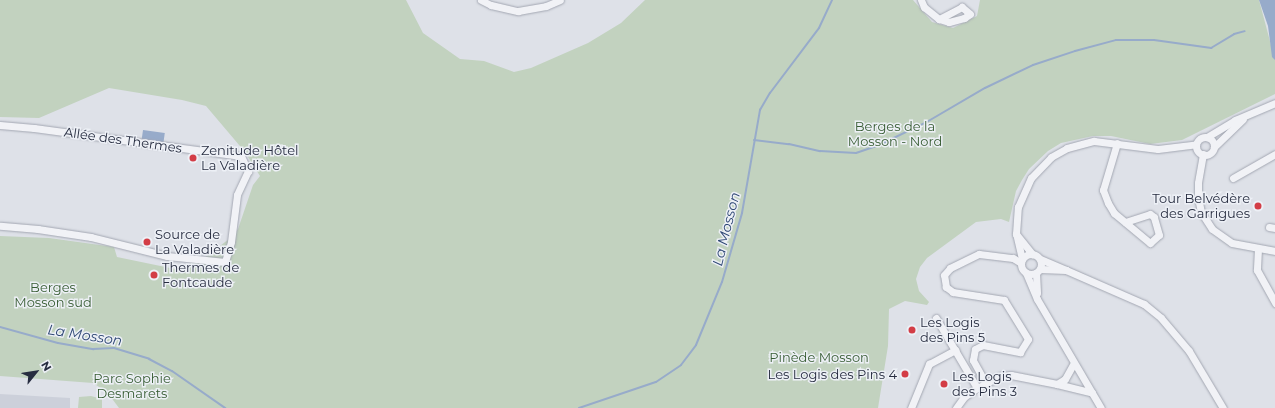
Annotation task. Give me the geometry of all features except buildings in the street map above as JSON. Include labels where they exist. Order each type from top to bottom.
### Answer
[{"type":"street","points":[[481,0],[491,5],[518,11],[546,6],[560,0]]},
{"type":"street","points":[[921,0],[924,7],[939,19]]},
{"type":"street","points":[[1207,137],[1246,116],[1275,103]]},
{"type":"street","points":[[1214,147],[1212,139],[1207,137],[1201,137],[1196,144],[1197,150],[1203,154],[1210,153],[1214,147],[1246,116]]},
{"type":"street","name":"Allée des Thermes","points":[[0,125],[242,156],[246,162],[248,171],[237,195],[231,242],[225,262],[167,256],[91,237],[38,229],[0,226]]},
{"type":"street","points":[[1101,408],[1038,299],[1026,273],[1016,243],[1015,216],[1022,192],[1040,166],[1051,156],[1080,144],[1094,141],[1164,149],[1196,144]]},
{"type":"street","points":[[1118,143],[1103,190],[1114,213],[1150,243],[1159,235],[1154,217],[1150,214],[1125,222]]},
{"type":"street","points":[[1203,154],[1198,183],[1201,212],[1212,229],[1232,244],[1275,251]]},
{"type":"street","points":[[1232,178],[1275,154]]},
{"type":"street","points":[[1016,234],[1032,254],[1040,260],[1144,304],[1161,318],[1189,351],[1222,408]]},
{"type":"street","points":[[1006,257],[1016,243]]},
{"type":"street","points":[[1258,249],[1257,270],[1275,303]]},
{"type":"street","points":[[985,382],[973,360],[975,349],[983,345],[1020,352],[1028,339],[1004,300],[953,292],[946,287],[943,279],[950,268],[977,254],[1006,257],[1022,261],[1032,254]]},
{"type":"street","points":[[1038,299],[1038,271],[1040,260]]},
{"type":"street","points":[[1026,273],[1066,270]]},
{"type":"street","points":[[936,318],[976,388]]},
{"type":"street","points":[[911,408],[929,364],[955,350]]},
{"type":"street","points":[[1056,384],[1065,379],[1074,362]]},
{"type":"street","points":[[956,408],[964,397],[985,382],[1011,375],[1092,393]]},
{"type":"shaded area","points":[[0,394],[70,398],[70,408],[0,408]]},
{"type":"green space","points":[[0,0],[406,0],[423,33],[460,59],[484,61],[514,72],[531,68],[588,43],[621,23],[645,0],[913,0],[932,22],[953,28],[977,16],[980,0],[1259,0],[1275,60],[1275,94],[1182,140],[1150,144],[1111,136],[1093,136],[1061,143],[1048,151],[1029,169],[1022,180],[1016,191],[1009,222],[1001,219],[976,222],[927,258],[920,267],[916,279],[919,291],[929,302],[927,305],[905,301],[889,309],[888,346],[878,408],[119,408],[107,392],[93,383],[0,376],[0,236],[49,238],[114,247],[117,257],[175,269],[203,259],[229,239],[238,229],[253,185],[260,176],[245,152],[206,106],[182,100],[109,88],[39,118],[0,117]]},
{"type":"green space","points":[[91,396],[102,399],[102,408],[78,408],[79,397]]},
{"type":"water","points":[[1259,0],[1275,0],[1275,60],[1272,57],[1268,26]]},
{"type":"water","points":[[143,130],[165,133],[164,142],[142,139]]},
{"type":"waterway","name":"La Mosson","points":[[579,408],[656,382],[681,365],[696,345],[722,282],[742,213],[760,110],[770,93],[819,28],[832,0]]},
{"type":"waterway","points":[[754,140],[789,144],[820,151],[856,153],[879,145],[925,123],[985,88],[1033,65],[1075,51],[1116,40],[1154,40],[1211,48],[1234,34],[1245,31]]},
{"type":"waterway","name":"La Mosson","points":[[0,327],[58,343],[93,349],[114,348],[149,359],[172,371],[225,408]]},
{"type":"place","name":"Zenitude Hôtel La Valadière","points":[[193,158]]},
{"type":"place","name":"Tour Belvédère des Garrigues","points":[[1258,206]]},
{"type":"place","name":"Source de La Valadière","points":[[147,242]]},
{"type":"place","name":"Thermes de Fontcaude","points":[[154,275]]},
{"type":"place","name":"Les Logis des Pins 5","points":[[912,330]]},
{"type":"place","name":"Les Logis des Pins 4","points":[[905,374]]},
{"type":"place","name":"Les Logis des Pins 3","points":[[944,384]]},
{"type":"park label","name":"Berges de la Mosson - Nord","points":[[895,134]]},
{"type":"park label","name":"Berges Mosson sud","points":[[53,296]]},
{"type":"park label","name":"Pinède Mosson","points":[[819,357]]},
{"type":"park label","name":"Parc Sophie Desmarets","points":[[132,386]]}]
